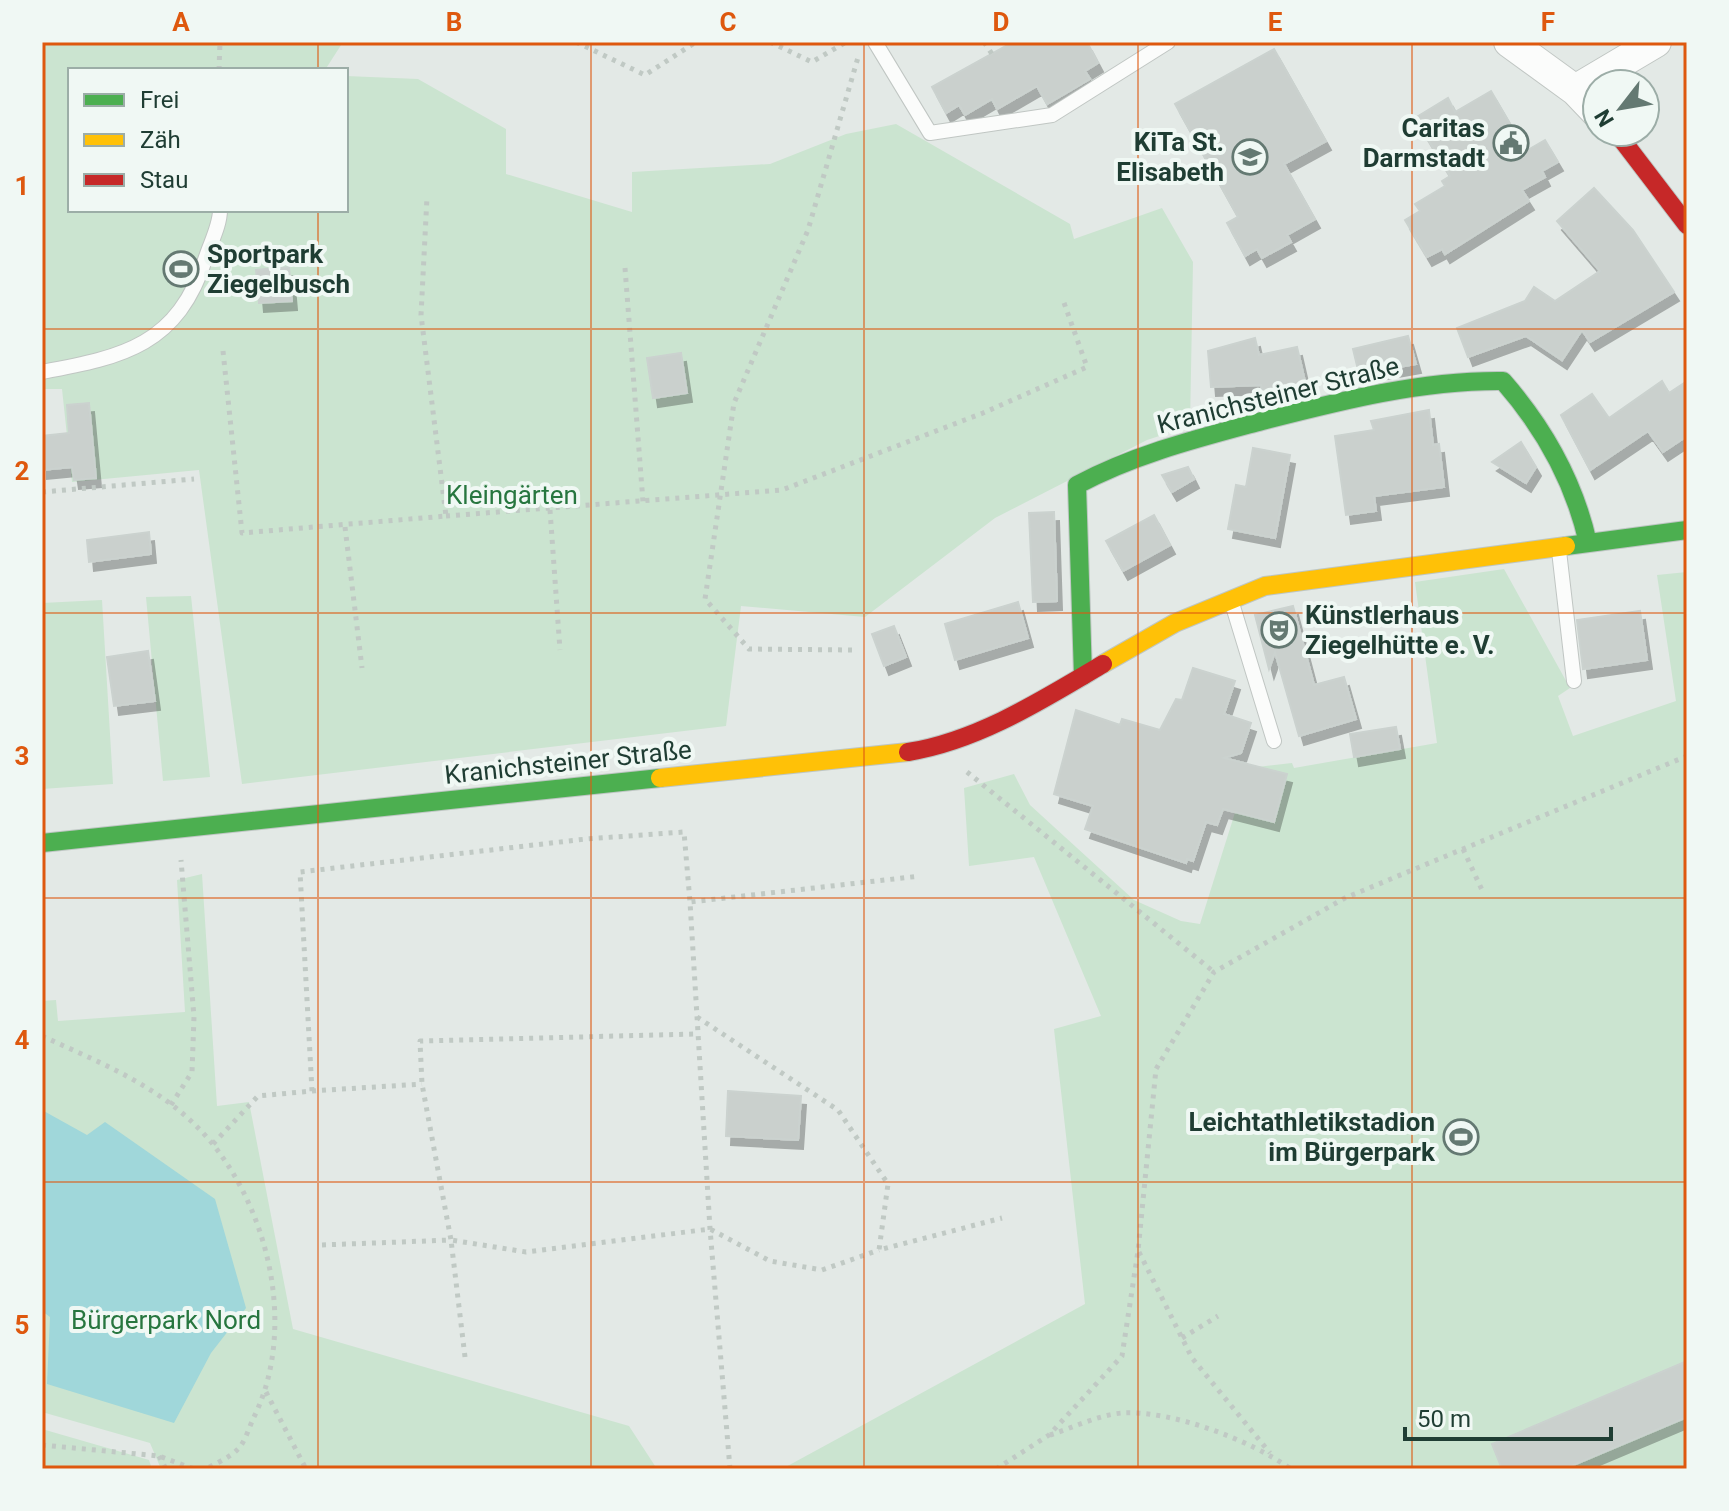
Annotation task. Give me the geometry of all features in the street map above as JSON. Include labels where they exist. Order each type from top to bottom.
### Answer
[{"type":"main road","points":[[1629,148],[1687,225]]},
{"type":"main road","name":"Kranichsteiner Straße","points":[[1083,676],[1077,485],[1178,443],[1420,385],[1503,381],[1555,449],[1583,520],[1588,543]]},
{"type":"main road","name":"Kranichsteiner Straße","points":[[42,843],[913,751],[956,742],[995,726],[1205,606],[1229,596],[1265,586],[1687,530]]},
{"type":"street","points":[[1509,42],[1581,96]]},
{"type":"street","points":[[1575,90],[1656,42]]},
{"type":"lane","points":[[875,42],[930,133],[1052,115],[1168,42]]},
{"type":"lane","points":[[42,372],[110,360],[162,332],[197,287],[219,212]]},
{"type":"lane","points":[[1559,547],[1574,681]]},
{"type":"lane","points":[[1229,596],[1274,741]]},
{"type":"path","points":[[219,68],[220,42]]},
{"type":"path","points":[[576,42],[645,75],[696,42]]},
{"type":"path","points":[[770,42],[812,62],[846,42]]},
{"type":"path","points":[[852,650],[749,649],[705,599],[734,403],[808,230],[863,42]]},
{"type":"path","points":[[984,42],[992,54]]},
{"type":"path","points":[[427,197],[421,315],[446,516]]},
{"type":"path","points":[[625,268],[643,502]]},
{"type":"path","points":[[223,351],[242,533],[345,527],[446,516],[782,490],[983,413],[1087,367],[1063,300]]},
{"type":"path","points":[[42,492],[194,479]]},
{"type":"path","points":[[550,510],[560,650]]},
{"type":"path","points":[[345,527],[362,668]]},
{"type":"path","points":[[996,1469],[1049,1435],[1122,1356],[1138,1251],[1156,1069],[1214,972],[1345,898],[1687,756]]},
{"type":"path","points":[[960,766],[1214,972]]},
{"type":"path","points":[[312,1091],[300,872],[586,839],[684,832],[710,1229],[730,1469]]},
{"type":"path","points":[[1463,849],[1482,890]]},
{"type":"path","points":[[171,1105],[192,1072],[194,1017],[180,854]]},
{"type":"path","points":[[690,902],[920,876]]},
{"type":"path","points":[[696,1016],[838,1110],[888,1184],[879,1250]]},
{"type":"path","points":[[465,1357],[451,1240],[422,1084],[420,1041],[697,1034]]},
{"type":"path","points":[[42,1036],[137,1078],[171,1105],[213,1144],[257,1218],[278,1319],[266,1392],[238,1449],[206,1469]]},
{"type":"path","points":[[213,1144],[258,1096],[422,1084]]},
{"type":"path","points":[[322,1245],[451,1240],[526,1252],[710,1229],[770,1261],[822,1270],[879,1250],[1002,1218]]},
{"type":"path","points":[[1138,1251],[1192,1358],[1272,1455],[1291,1469]]},
{"type":"path","points":[[1182,1338],[1218,1316]]},
{"type":"path","points":[[266,1392],[306,1469]]},
{"type":"path","points":[[1049,1435],[1119,1413],[1164,1414],[1272,1455]]},
{"type":"path","points":[[42,1445],[159,1456],[194,1469]]},
{"type":"path","points":[[159,1456],[166,1469]]},
{"type":"green space","name":"Kleingärten","points":[[42,42],[343,42],[326,68],[68,68],[68,212],[348,212],[348,76],[418,79],[506,129],[506,174],[632,212],[632,172],[770,164],[846,134],[896,124],[1070,224],[1074,239],[1162,208],[1193,262],[1190,426],[1147,440],[995,518],[865,617],[741,606],[726,726],[242,784],[199,470],[72,482],[62,389],[42,389]]},
{"type":"green space","points":[[1504,569],[1570,688],[1558,696],[1573,736],[1676,701],[1657,575],[1687,572],[1687,1469],[782,1469],[1085,1304],[1054,1029],[1101,1016],[1034,857],[969,866],[964,788],[1014,774],[1030,805],[1134,900],[1181,921],[1200,924],[1249,768],[1292,763],[1294,768],[1437,743],[1415,582]]},
{"type":"green space","points":[[191,596],[210,777],[163,781],[146,597]]},
{"type":"green space","points":[[102,600],[113,784],[42,789],[42,603]]},
{"type":"green space","name":"Bürgerpark Nord","points":[[202,874],[217,1106],[249,1102],[293,1329],[629,1426],[657,1469],[161,1469],[150,1443],[42,1412],[42,1001],[56,1000],[58,1021],[185,1012],[177,880]]},
{"type":"green space","points":[[42,1429],[149,1460],[152,1469],[42,1469]]},
{"type":"water","points":[[42,1110],[87,1135],[105,1122],[215,1199],[246,1308],[211,1353],[174,1423],[47,1384],[50,1317],[42,1311]]},
{"type":"building","points":[[1013,42],[1087,42],[1098,63],[1085,71],[1090,79],[1047,104],[1037,86],[997,109],[992,99],[965,115],[959,105],[946,113],[932,87]]},
{"type":"building","name":"KiTa St. Elisabeth","points":[[1274,49],[1326,141],[1284,164],[1315,219],[1287,235],[1291,242],[1262,258],[1257,249],[1245,256],[1227,223],[1238,217],[1175,104]]},
{"type":"building","points":[[1491,91],[1526,151],[1545,140],[1558,162],[1542,171],[1545,177],[1522,190],[1529,201],[1445,254],[1442,249],[1427,257],[1405,220],[1420,211],[1415,204],[1445,186],[1442,181],[1450,176],[1415,118],[1448,98],[1455,112]]},
{"type":"building","points":[[1594,188],[1633,230],[1674,292],[1590,342],[1582,330],[1562,360],[1526,336],[1468,357],[1457,328],[1525,301],[1534,287],[1555,301],[1600,271],[1557,221]]},
{"type":"building","points":[[289,267],[292,301],[259,303],[256,270]]},
{"type":"building","points":[[1408,336],[1416,364],[1359,374],[1353,349]]},
{"type":"building","points":[[1255,338],[1259,355],[1297,347],[1306,386],[1263,396],[1261,385],[1211,387],[1208,351]]},
{"type":"building","points":[[681,353],[687,393],[653,398],[647,358]]},
{"type":"building","points":[[1662,381],[1669,393],[1687,381],[1687,436],[1663,452],[1648,431],[1590,470],[1561,415],[1592,394],[1609,418]]},
{"type":"building","points":[[89,403],[96,478],[74,480],[72,467],[42,470],[42,436],[69,433],[67,405]]},
{"type":"building","points":[[1429,410],[1433,445],[1439,444],[1444,487],[1374,496],[1376,511],[1346,515],[1335,436],[1374,430],[1371,421]]},
{"type":"building","points":[[1521,442],[1536,467],[1526,483],[1492,462]]},
{"type":"building","points":[[1253,448],[1290,455],[1275,538],[1228,529],[1236,485],[1246,487]]},
{"type":"building","points":[[1188,467],[1194,479],[1172,492],[1162,475]]},
{"type":"building","points":[[1054,512],[1057,601],[1033,602],[1029,513]]},
{"type":"building","points":[[1154,515],[1170,545],[1123,571],[1106,541]]},
{"type":"building","points":[[149,532],[151,554],[89,562],[87,540]]},
{"type":"building","points":[[1018,602],[1028,638],[955,660],[945,624]]},
{"type":"building","points":[[1293,606],[1314,685],[1344,677],[1356,719],[1299,736],[1275,652],[1269,669],[1255,615]]},
{"type":"building","points":[[1640,611],[1647,660],[1583,669],[1577,620]]},
{"type":"building","points":[[894,626],[906,657],[884,666],[872,634]]},
{"type":"building","points":[[148,651],[155,701],[114,706],[107,657]]},
{"type":"building","points":[[1193,668],[1235,681],[1224,714],[1251,723],[1241,753],[1224,758],[1287,774],[1274,822],[1223,809],[1217,825],[1206,822],[1193,861],[1187,859],[1186,863],[1085,829],[1093,806],[1054,794],[1076,710],[1120,725],[1122,719],[1160,730],[1176,699],[1182,700]]},
{"type":"building","points":[[1396,727],[1400,749],[1354,757],[1350,734]]},
{"type":"building","points":[[728,1091],[801,1096],[798,1140],[726,1136]]},
{"type":"building","points":[[1687,1361],[1687,1417],[1564,1469],[1502,1469],[1492,1444]]},
{"type":"traffic: fast","points":[[1083,676],[1077,485],[1144,456],[1262,421],[1412,388],[1503,381],[1532,418],[1556,457],[1575,498],[1588,543]]},
{"type":"traffic: fast","points":[[1566,546],[1687,530]]},
{"type":"traffic: fast","points":[[42,843],[660,778]]},
{"type":"traffic: slow","points":[[1103,664],[1175,623],[1265,586],[1566,546]]},
{"type":"traffic: slow","points":[[660,778],[908,752]]},
{"type":"traffic: jam","points":[[1628,148],[1687,225]]},
{"type":"traffic: jam","points":[[908,752],[960,739],[985,729],[1103,664]]},
{"type":"place","name":"Caritas Darmstadt","points":[[1511,143]]},
{"type":"place","name":"KiTa St. Elisabeth","points":[[1250,157]]},
{"type":"place","name":"Sportpark Ziegelbusch","points":[[181,269]]},
{"type":"place","name":"Künstlerhaus Ziegelhütte e. V.","points":[[1279,630]]},
{"type":"place","name":"Leichtathletikstadion im Bürgerpark","points":[[1461,1137]]}]
